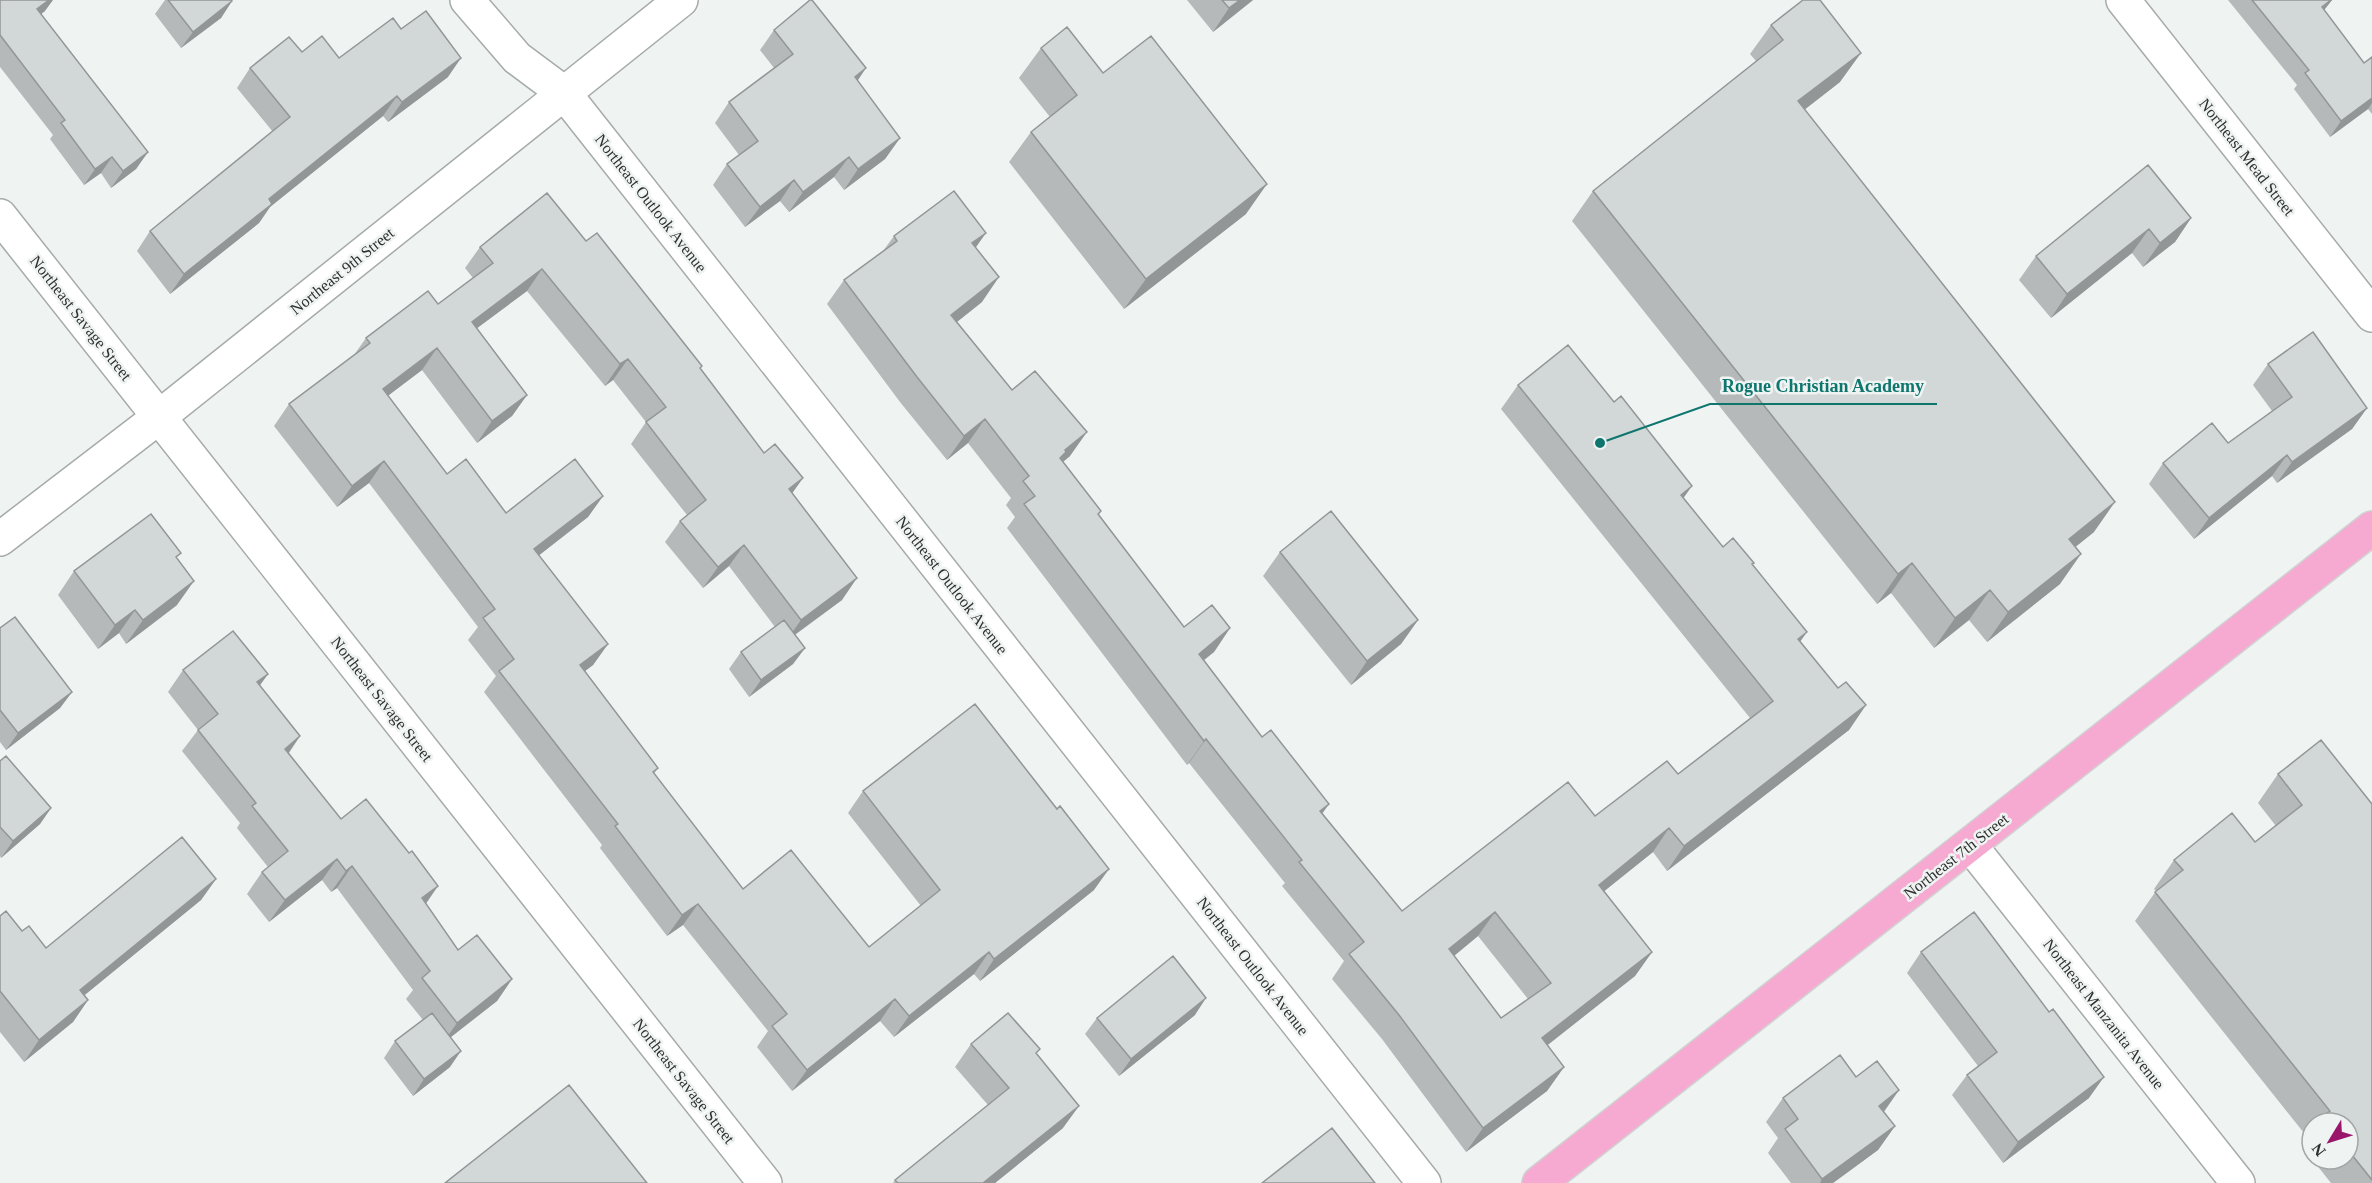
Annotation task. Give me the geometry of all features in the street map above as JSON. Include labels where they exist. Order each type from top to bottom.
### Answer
[{"type":"highway","name":"Northeast 7th Street","points":[[1539,1183],[2372,528]]},
{"type":"street","name":"Northeast Outlook Avenue","points":[[467,0],[517,57],[564,93],[1424,1183]]},
{"type":"street","name":"Northeast 9th Street","points":[[0,539],[159,417],[681,0]]},
{"type":"street","name":"Northeast Mead Street","points":[[2123,0],[2372,315]]},
{"type":"street","name":"Northeast Savage Street","points":[[0,216],[765,1183]]},
{"type":"street","name":"Northeast Manzanita Avenue","points":[[1970,845],[2238,1183]]},
{"type":"building","points":[[0,0],[49,0],[37,9],[148,152],[123,171],[112,157],[95,169],[61,123],[65,120],[0,35]]},
{"type":"building","points":[[168,0],[231,0],[232,1],[193,32]]},
{"type":"building","points":[[810,0],[866,68],[855,77],[900,138],[858,169],[849,157],[803,192],[794,180],[760,207],[727,164],[758,141],[729,102],[793,54],[774,30]]},
{"type":"building","points":[[1222,0],[1240,0],[1229,8]]},
{"type":"building","points":[[1803,0],[1820,0],[1861,53],[1798,101],[2115,502],[2069,539],[2081,554],[2008,612],[1990,590],[1955,618],[1912,563],[1898,574],[1593,191],[1783,40],[1771,25]]},
{"type":"building","points":[[2252,0],[2331,0],[2322,7],[2364,63],[2372,57],[2372,98],[2341,121],[2305,73],[2309,70]]},
{"type":"building","points":[[426,11],[461,58],[402,102],[397,96],[269,199],[272,204],[184,274],[150,231],[290,117],[250,68],[289,37],[302,52],[322,36],[339,58],[393,18],[401,29]]},
{"type":"building","points":[[1067,27],[1103,73],[1151,36],[1267,184],[1146,279],[1031,132],[1077,95],[1041,48]]},
{"type":"building","points":[[2148,165],[2191,218],[2160,243],[2149,229],[2067,294],[2036,256]]},
{"type":"building","points":[[954,191],[986,233],[972,243],[999,277],[951,315],[1012,390],[1035,371],[1087,432],[1065,450],[1066,452],[1060,458],[1101,511],[1098,514],[1184,627],[1212,605],[1230,628],[1199,654],[1262,737],[1271,730],[1329,804],[1320,811],[1402,911],[1568,782],[1595,816],[1667,761],[1678,774],[1773,701],[1518,385],[1568,345],[1614,402],[1621,396],[1692,486],[1681,495],[1723,547],[1733,538],[1754,563],[1752,564],[1807,632],[1798,639],[1838,688],[1846,682],[1866,705],[1684,846],[1669,828],[1599,885],[1652,952],[1542,1038],[1564,1067],[1483,1128],[1399,1015],[1349,954],[1364,942],[1299,862],[1302,860],[1206,739],[1204,741],[1024,504],[1035,496],[1023,481],[1029,476],[985,419],[964,436],[844,280],[897,241],[894,236]],"holes":[[[1495,912],[1551,983],[1501,1018],[1449,949]]]},
{"type":"building","points":[[547,193],[586,241],[597,233],[702,366],[700,368],[764,453],[775,444],[803,478],[789,489],[857,578],[801,620],[744,545],[718,567],[680,521],[706,500],[646,422],[666,407],[628,359],[620,364],[542,269],[472,322],[527,395],[492,421],[437,348],[383,389],[447,474],[466,459],[506,513],[575,459],[603,496],[534,549],[608,644],[580,665],[658,768],[653,772],[743,889],[791,850],[869,947],[940,890],[863,791],[975,704],[1057,809],[1060,806],[1109,869],[994,959],[989,952],[909,1016],[895,999],[807,1070],[772,1026],[787,1014],[698,904],[682,915],[615,826],[618,824],[499,671],[514,659],[483,618],[495,609],[384,461],[352,486],[289,404],[370,343],[366,338],[428,291],[438,304],[493,263],[480,247]]},
{"type":"building","points":[[2313,332],[2367,408],[2292,462],[2287,455],[2209,518],[2163,463],[2212,423],[2228,443],[2292,397],[2268,364]]},
{"type":"building","points":[[1331,511],[1418,620],[1367,661],[1280,552]]},
{"type":"building","points":[[151,514],[181,553],[176,557],[194,581],[143,620],[135,610],[115,625],[74,571]]},
{"type":"building","points":[[15,617],[72,692],[18,733],[0,710],[0,628]]},
{"type":"building","points":[[784,620],[805,648],[761,680],[741,652]]},
{"type":"building","points":[[233,631],[268,674],[257,682],[300,736],[285,749],[341,819],[366,799],[409,853],[412,851],[438,886],[422,898],[458,950],[477,935],[512,979],[457,1023],[422,978],[430,971],[352,866],[346,871],[337,859],[285,900],[262,872],[288,851],[252,806],[256,803],[198,730],[218,714],[183,670]]},
{"type":"building","points":[[2321,740],[2372,804],[2372,1180],[2360,1165],[2360,1111],[2330,1111],[2155,892],[2183,870],[2174,860],[2232,813],[2255,842],[2302,805],[2278,774]]},
{"type":"building","points":[[6,756],[51,808],[13,841],[0,827],[0,761]]},
{"type":"building","points":[[182,837],[216,879],[80,990],[88,1000],[39,1040],[0,991],[0,916],[6,911],[22,931],[29,926],[46,948]]},
{"type":"building","points":[[1974,912],[2049,1012],[2053,1009],[2104,1077],[2018,1142],[1967,1075],[1997,1052],[1921,952]]},
{"type":"building","points":[[1173,956],[1206,998],[1131,1059],[1097,1018]]},
{"type":"building","points":[[432,1013],[461,1051],[424,1079],[395,1041]]},
{"type":"building","points":[[1008,1013],[1040,1049],[1036,1053],[1079,1106],[983,1183],[898,1183],[895,1180],[1009,1088],[971,1044]]},
{"type":"building","points":[[1840,1055],[1856,1077],[1877,1061],[1899,1090],[1879,1106],[1895,1126],[1822,1179],[1785,1129],[1798,1119],[1783,1098]]},
{"type":"building","points":[[569,1085],[647,1183],[445,1183]]},
{"type":"building","points":[[1332,1128],[1375,1183],[1262,1183]]},
{"type":"place","name":"Rogue Christian Academy","points":[[1600,443]]}]
